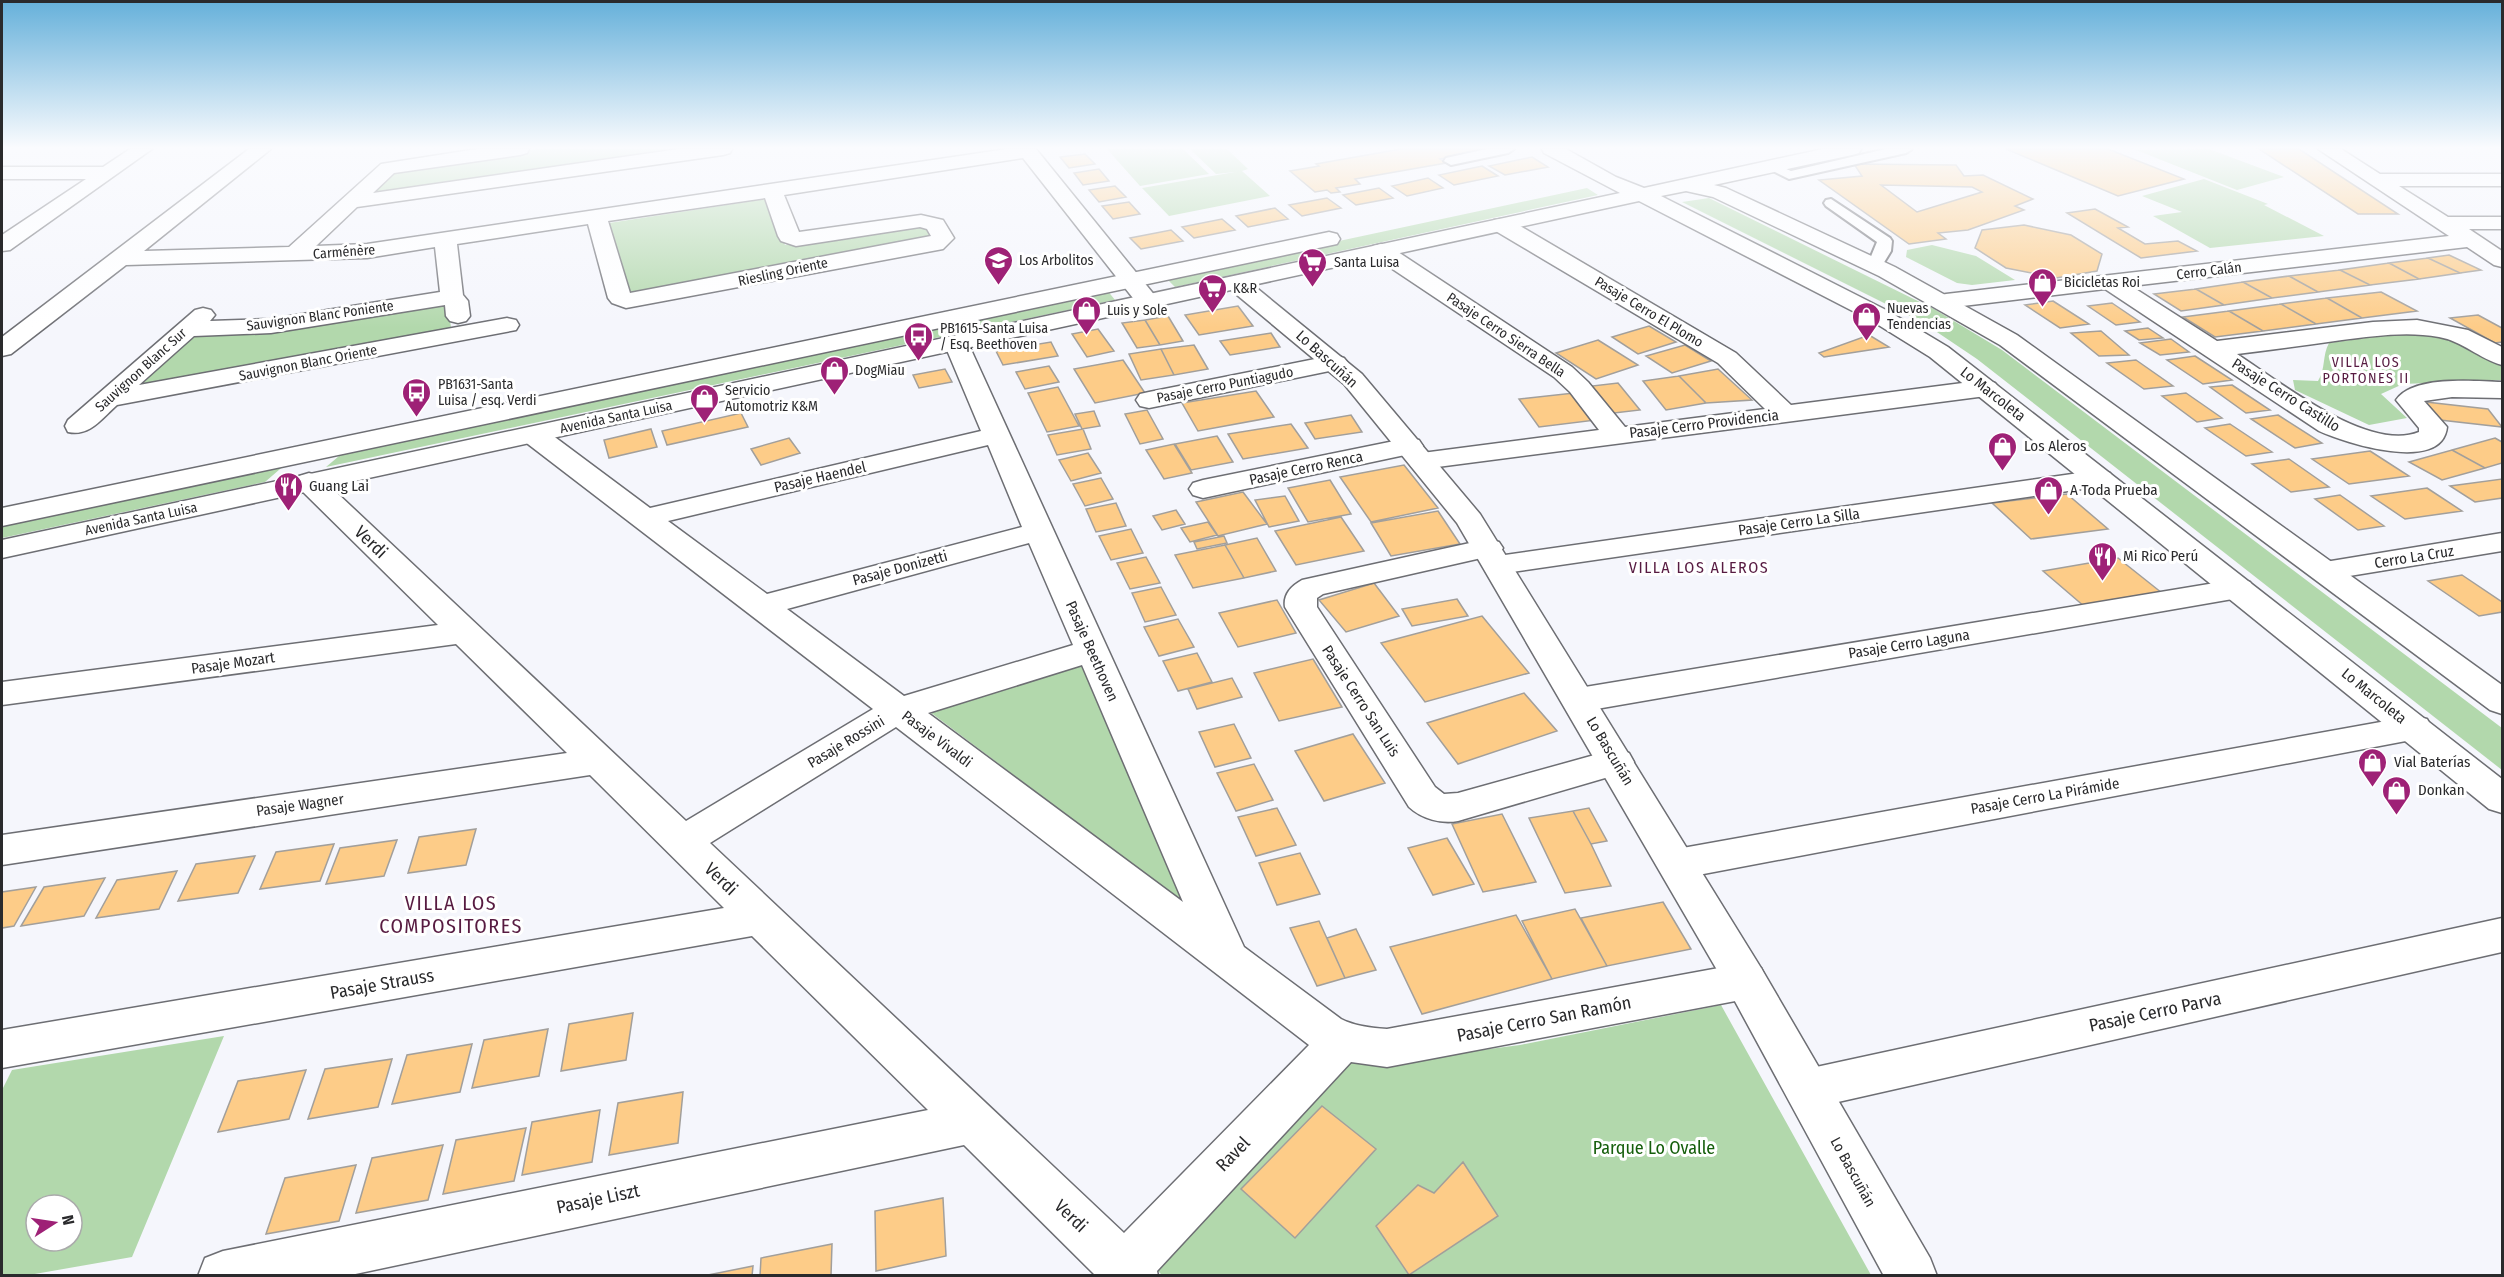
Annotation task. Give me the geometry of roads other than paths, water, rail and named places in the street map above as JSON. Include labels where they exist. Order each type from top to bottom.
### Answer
[{"type":"street","points":[[2,245],[56,209]]},
{"type":"street","points":[[2,349],[184,209]]},
{"type":"street","points":[[294,254],[343,209]]},
{"type":"street","name":"Carménère","points":[[120,258],[356,252],[651,209]]},
{"type":"street","name":"Riesling Oriente","points":[[596,217],[620,298],[626,301],[940,242],[943,237],[935,225],[927,222],[796,239],[789,236],[779,209]]},
{"type":"street","points":[[1074,209],[1148,302]]},
{"type":"street","name":"Avenida Santa Luisa","points":[[2,517],[1484,209]]},
{"type":"street","name":"Avenida Santa Luisa","points":[[2,549],[1502,225],[1548,209]]},
{"type":"street","name":"Lo Marcoleta","points":[[1688,209],[1899,326],[1939,352],[2502,799]]},
{"type":"street","points":[[1754,209],[1946,302],[2016,344],[2502,702]]},
{"type":"street","points":[[2421,209],[2502,260]]},
{"type":"street","points":[[2,222],[36,222]]},
{"type":"street","points":[[2444,223],[2502,223]]},
{"type":"street","name":"Pasaje Cerro El Plomo","points":[[1502,225],[1727,358],[1741,369],[1785,414]]},
{"type":"street","points":[[445,239],[452,297],[456,301],[460,334]]},
{"type":"street","name":"Cerro Calán","points":[[1946,302],[2471,240]]},
{"type":"street","name":"Pasaje Cerro Sierra Bella","points":[[1381,251],[1563,372],[1579,387],[1617,435]]},
{"type":"street","name":"Pasaje Cerro Castillo","points":[[2109,282],[2329,425],[2356,438],[2369,441],[2410,442],[2426,440],[2432,436],[2433,427],[2409,400],[2416,393],[2502,390]]},
{"type":"street","name":"Lo Bascuñán","points":[[1236,283],[1353,379],[1458,503],[1493,557],[1746,981],[1912,1275]]},
{"type":"street","name":"Sauvignon Blanc Poniente","points":[[196,321],[271,326],[452,297]]},
{"type":"street","name":"Sauvignon Blanc Sur","points":[[78,426],[196,321]]},
{"type":"street","name":"Sauvignon Blanc Oriente","points":[[108,399],[507,325]]},
{"type":"street","name":"Pasaje Cerro Castillo","points":[[2213,349],[2405,325],[2460,335],[2486,346],[2502,357]]},
{"type":"street","name":"Pasaje Beethoven","points":[[956,343],[1228,959]]},
{"type":"street","name":"Pasaje Cerro Puntiagudo","points":[[1149,400],[1335,363]]},
{"type":"street","name":"Pasaje Cerro Providencia","points":[[1416,453],[1617,435],[1986,388]]},
{"type":"street","name":"Pasaje Vivaldi","points":[[534,435],[1325,1032],[1342,1041]]},
{"type":"street","name":"Pasaje Haendel","points":[[644,518],[996,435]]},
{"type":"street","name":"Pasaje Cerro Renca","points":[[1203,489],[1416,453]]},
{"type":"street","name":"Pasaje Cerro La Silla","points":[[1493,557],[2100,479]]},
{"type":"street","name":"Verdi","points":[[309,482],[1129,1272]]},
{"type":"street","name":"Pasaje Donizetti","points":[[760,606],[1040,531]]},
{"type":"street","name":"Cerro La Cruz","points":[[2325,571],[2502,542]]},
{"type":"street","name":"Pasaje Cerro San Luis","points":[[1493,557],[1313,587],[1301,595],[1299,601],[1422,797],[1429,803],[1448,809],[1458,807],[1616,762]]},
{"type":"street","name":"Pasaje Cerro Laguna","points":[[1579,700],[2239,589]]},
{"type":"street","name":"Pasaje Mozart","points":[[2,693],[464,632]]},
{"type":"street","name":"Pasaje Rossini","points":[[682,842],[898,710],[1092,651]]},
{"type":"street","name":"Pasaje Cerro La Pirámide","points":[[1677,864],[2414,728]]},
{"type":"street","name":"Pasaje Wagner","points":[[2,850],[598,761]]},
{"type":"street","name":"Pasaje Strauss","points":[[2,1049],[762,918]]},
{"type":"street","name":"Pasaje Cerro Parva","points":[[1806,1089],[2502,935]]},
{"type":"street","name":"Pasaje Cerro San Ramón","points":[[1342,1041],[1364,1047],[1387,1048],[1746,981]]},
{"type":"street","name":"Ravel","points":[[1129,1272],[1342,1041]]},
{"type":"street","name":"Pasaje Liszt","points":[[223,1275],[973,1122]]},
{"type":"lane","points":[[1840,209],[1885,241],[1883,251],[1875,266]]},
{"type":"place","name":"Los Arbolitos","points":[[998,286]]},
{"type":"place","name":"Santa Luisa","points":[[1313,288]]},
{"type":"place","name":"Bicicletas Roi","points":[[2043,308]]},
{"type":"place","name":"K&R","points":[[1212,314]]},
{"type":"place","name":"Luis y Sole","points":[[1086,336]]},
{"type":"place","name":"Nuevas Tendencias","points":[[1866,342]]},
{"type":"place","name":"PB1615-Santa Luisa / Esq. Beethoven","points":[[919,362]]},
{"type":"place","name":"DogMiau","points":[[834,396]]},
{"type":"place","name":"PB1631-Santa Luisa / esq. Verdi","points":[[417,418]]},
{"type":"place","name":"Servicio Automotriz K&M","points":[[704,424]]},
{"type":"place","name":"Los Aleros","points":[[2003,472]]},
{"type":"place","name":"Guang Lai","points":[[288,512]]},
{"type":"place","name":"A Toda Prueba","points":[[2049,516]]},
{"type":"place","name":"Mi Rico Perú","points":[[2102,582]]},
{"type":"place","name":"Vial Baterías","points":[[2373,788]]},
{"type":"place","name":"Donkan","points":[[2397,816]]},
{"type":"district","name":"VILLA LOS PORTONES II","points":[[2366,370]]},
{"type":"district","name":"VILLA LOS ALEROS","points":[[1699,567]]},
{"type":"district","name":"VILLA LOS COMPOSITORES","points":[[451,914]]},
{"type":"park label","name":"Parque Lo Ovalle","points":[[1654,1148]]}]
